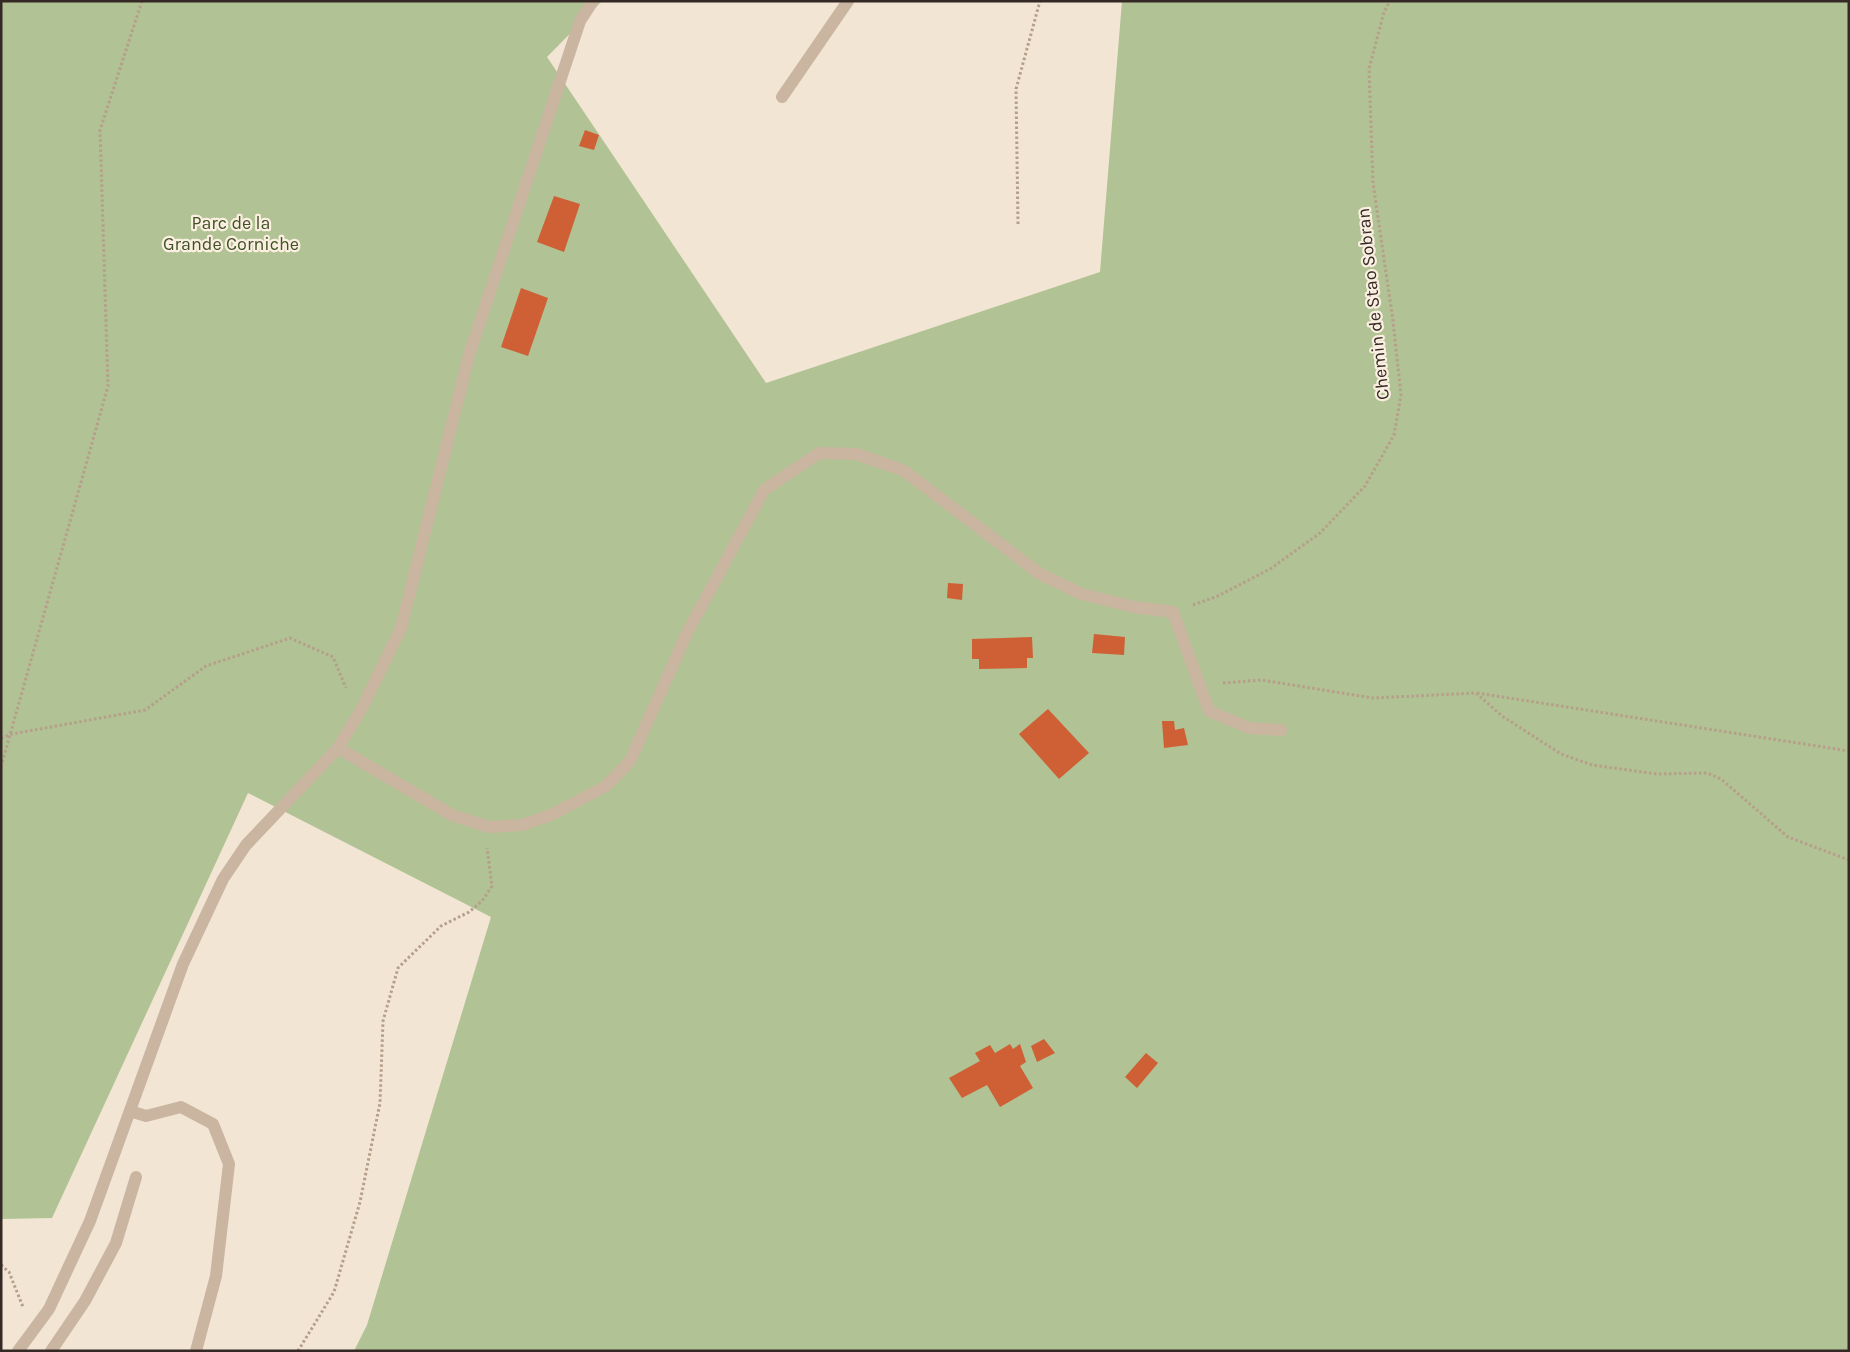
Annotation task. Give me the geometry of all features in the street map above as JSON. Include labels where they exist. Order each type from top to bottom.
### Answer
[{"type":"street","points":[[18,1351],[49,1309],[90,1221],[183,964],[223,879],[246,845],[338,748],[363,706],[400,628],[469,355],[580,22],[593,1]]},
{"type":"street","points":[[782,97],[848,1]]},
{"type":"street","points":[[338,748],[452,815],[489,827],[522,825],[551,815],[606,786],[630,761],[686,633],[764,490],[820,453],[856,454],[903,470],[1040,574],[1082,594],[1134,607],[1173,612],[1209,711],[1249,728],[1280,730]]},
{"type":"street","points":[[130,1111],[146,1116],[181,1107],[213,1124],[230,1164],[216,1276],[196,1351]]},
{"type":"street","points":[[51,1351],[85,1300],[116,1243],[136,1177]]},
{"type":"path","points":[[1,767],[12,734],[108,386],[100,130],[142,1]]},
{"type":"path","points":[[1018,224],[1016,90],[1040,1]]},
{"type":"path","name":"Chemin de Stao Sobran","points":[[1173,612],[1218,596],[1270,569],[1320,533],[1365,486],[1394,435],[1400,395],[1393,321],[1373,183],[1369,69],[1384,12],[1390,1]]},
{"type":"path","points":[[1,738],[12,734],[145,710],[206,666],[290,638],[333,657],[348,693],[363,706]]},
{"type":"path","points":[[1199,686],[1261,680],[1373,698],[1476,693],[1849,751]]},
{"type":"path","points":[[1476,693],[1502,716],[1561,754],[1592,765],[1657,774],[1707,773],[1722,779],[1788,837],[1849,860]]},
{"type":"path","points":[[298,1351],[334,1292],[360,1202],[380,1103],[383,1021],[398,968],[441,926],[469,912],[482,901],[492,886],[486,853],[489,827]]},
{"type":"path","points":[[1,1264],[9,1272],[32,1334]]},
{"type":"green space","name":"Parc de la Grande Corniche","points":[[1,1],[602,1],[547,57],[766,383],[1100,272],[1122,1],[1849,1],[1849,1351],[354,1351],[367,1325],[491,917],[248,793],[52,1218],[1,1219]]},
{"type":"building","points":[[585,130],[599,135],[594,150],[579,146]]},
{"type":"building","points":[[554,196],[580,204],[564,252],[537,242]]},
{"type":"building","points":[[521,288],[548,298],[528,356],[501,347]]},
{"type":"building","points":[[948,583],[963,584],[962,600],[947,598]]},
{"type":"building","points":[[1094,634],[1125,637],[1124,655],[1092,653]]},
{"type":"building","points":[[1032,637],[1033,658],[1027,658],[1027,668],[979,669],[979,659],[972,659],[972,639]]},
{"type":"building","points":[[1048,709],[1089,753],[1059,779],[1019,734]]},
{"type":"building","points":[[1162,721],[1174,721],[1175,730],[1184,728],[1188,745],[1164,748]]},
{"type":"building","points":[[1044,1039],[1055,1053],[1037,1062],[1031,1046]]},
{"type":"building","points":[[1010,1044],[1013,1049],[1020,1044],[1026,1062],[1020,1066],[1033,1088],[1000,1107],[987,1085],[962,1098],[949,1078],[980,1061],[975,1053],[990,1045],[995,1053]]},
{"type":"building","points":[[1146,1053],[1158,1063],[1137,1088],[1125,1077]]}]
